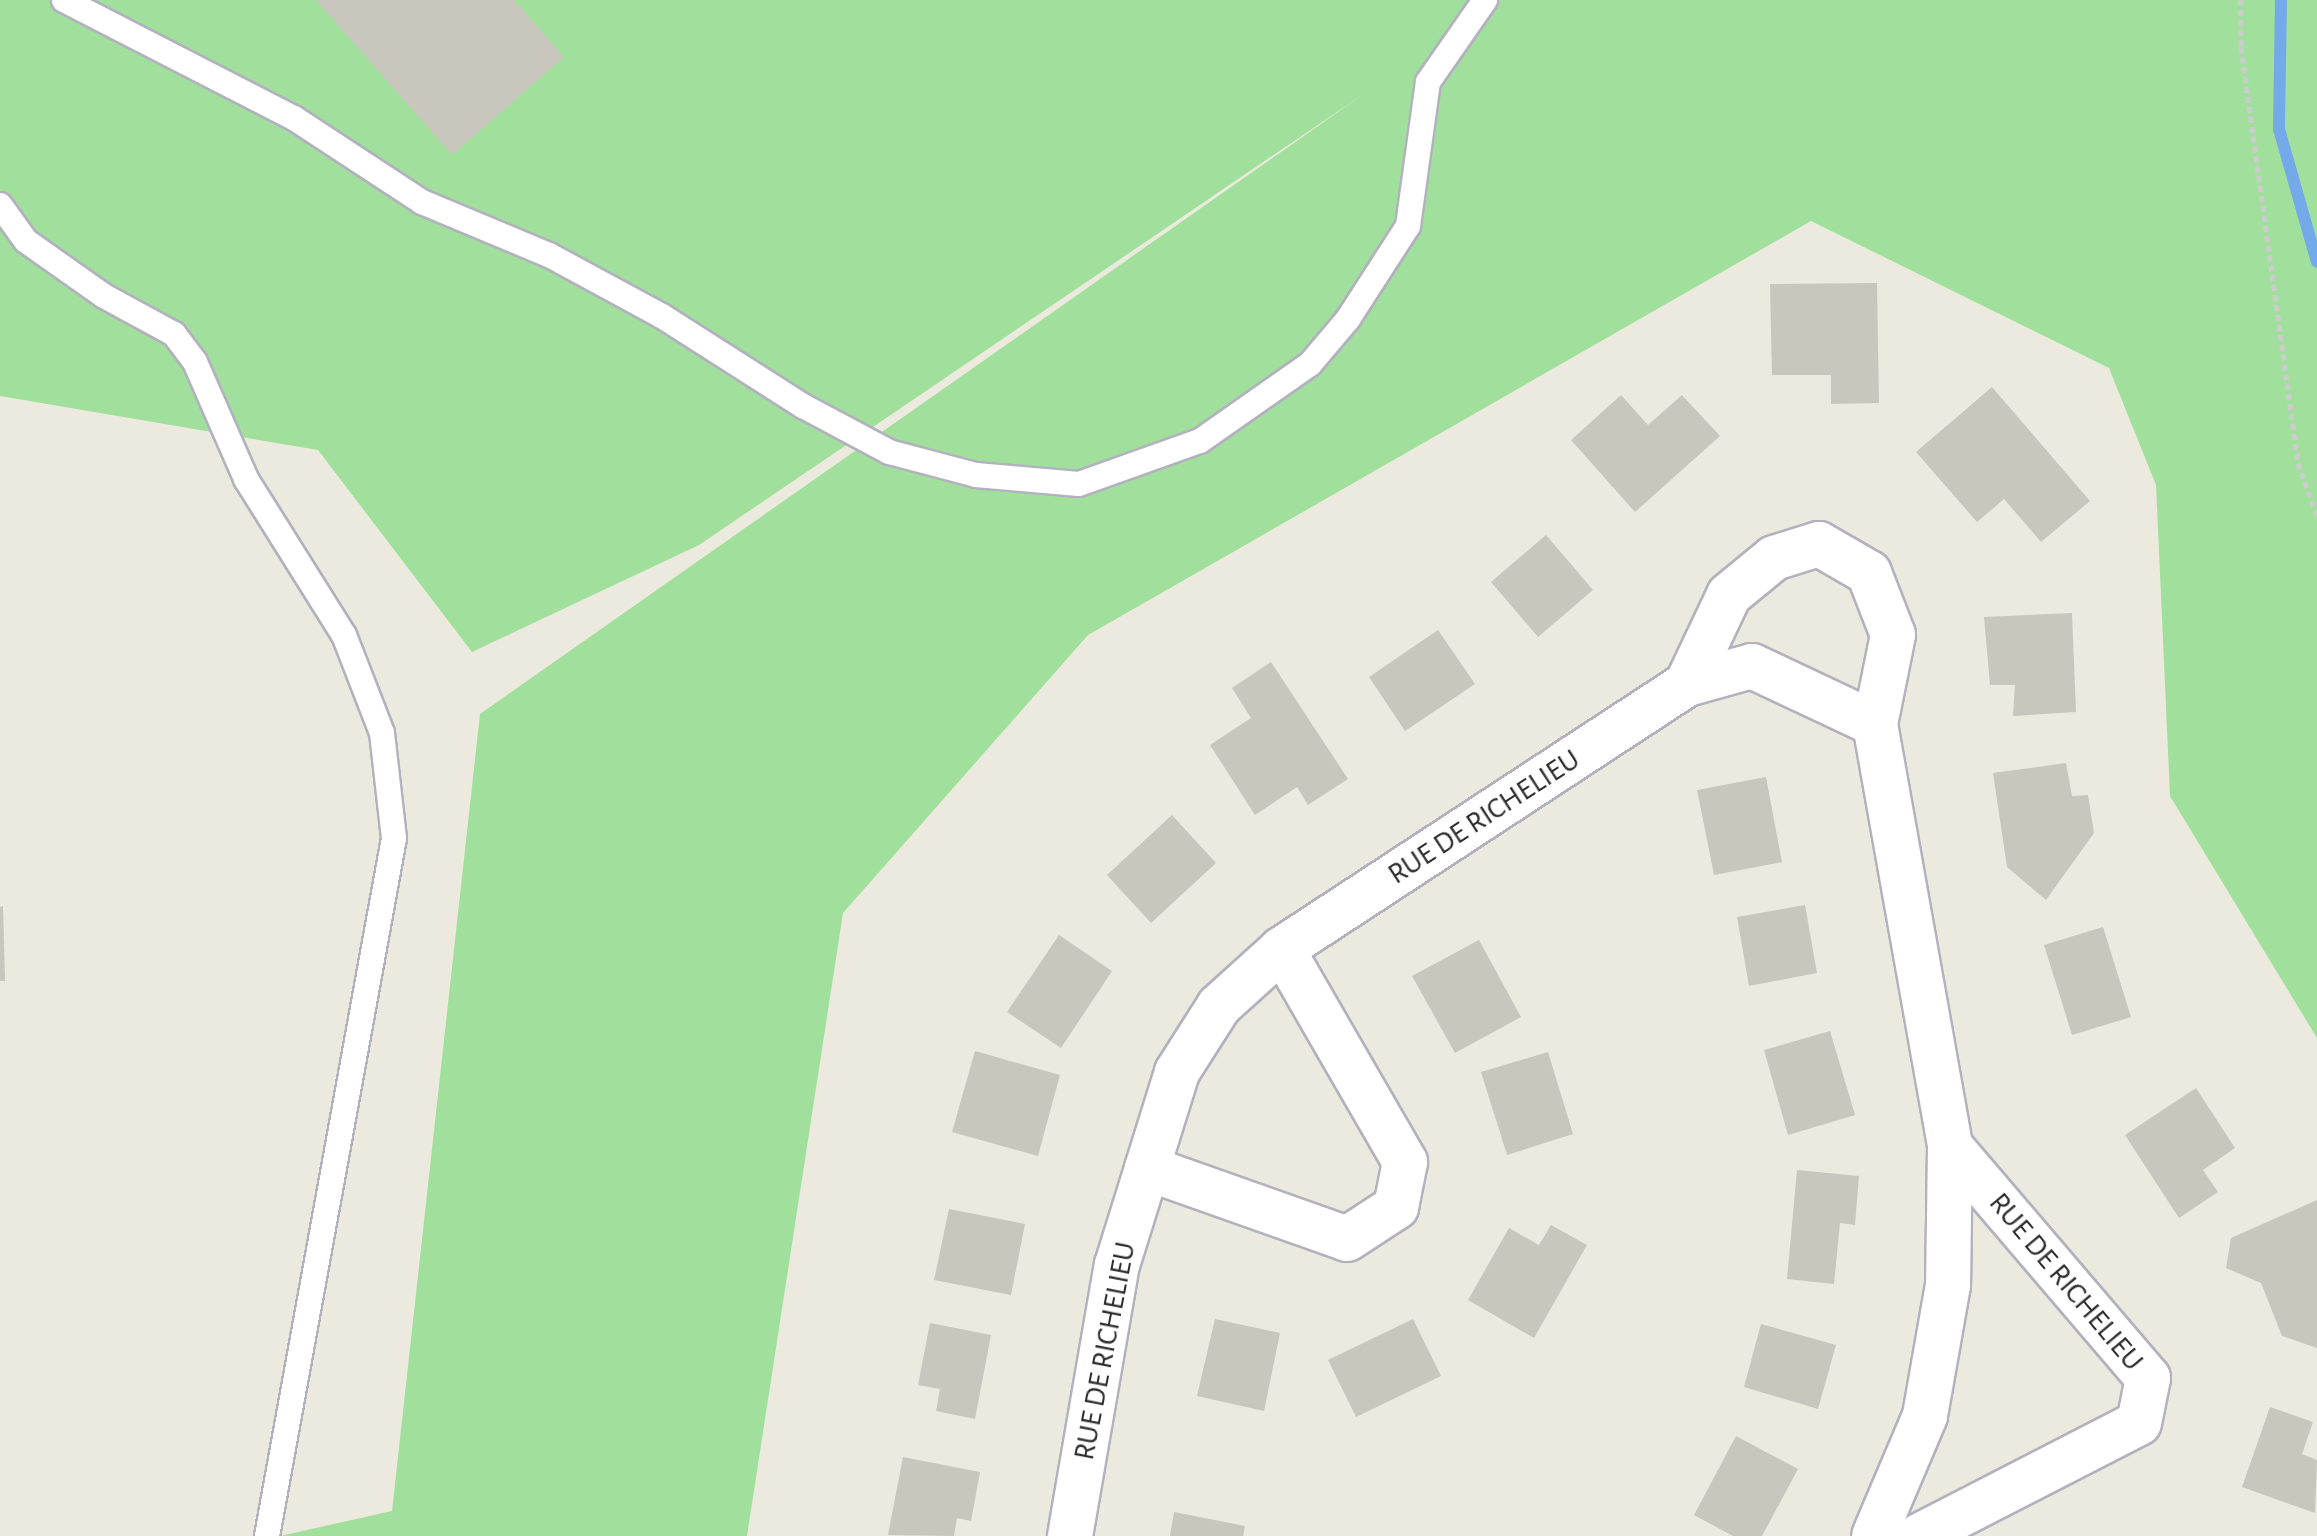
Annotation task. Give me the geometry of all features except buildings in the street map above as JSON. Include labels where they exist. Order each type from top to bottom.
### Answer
[{"type":"street","name":"RUE DE RICHELIEU","points":[[1687,684],[1729,595],[1774,558],[1819,544],[1869,573],[1893,635],[1875,724],[1907,929],[1950,1146],[1948,1285],[1925,1416],[1874,1536]]},
{"type":"street","name":"RUE DE RICHELIEU","points":[[1070,1536],[1117,1265],[1177,1072],[1219,1006],[1282,949],[1687,684],[1752,666],[1875,724]]},
{"type":"street","points":[[1147,1168],[1347,1239],[1396,1207],[1405,1162],[1282,949]]},
{"type":"street","name":"RUE DE RICHELIEU","points":[[1919,1536],[2139,1423],[2148,1378],[1950,1146]]},
{"type":"lane","points":[[64,0],[294,118],[422,202],[549,255],[662,316],[803,406],[889,452],[976,475],[1079,484],[1200,441],[1310,364],[1348,319],[1408,226],[1428,82],[1485,0]]},
{"type":"lane","points":[[0,205],[26,241],[104,296],[174,334],[195,362],[246,479],[344,635],[382,733],[394,838],[267,1536]]},
{"type":"path","points":[[2241,0],[2241,47],[2298,463],[2317,516]]},
{"type":"green space","points":[[0,0],[2317,0],[2317,1038],[2170,796],[2156,485],[2109,368],[1811,221],[1088,635],[843,913],[747,1536],[280,1536],[392,1511],[480,714],[1365,93],[699,545],[472,652],[318,450],[0,396]]},
{"type":"waterway","points":[[2281,0],[2279,129],[2317,262]]}]
